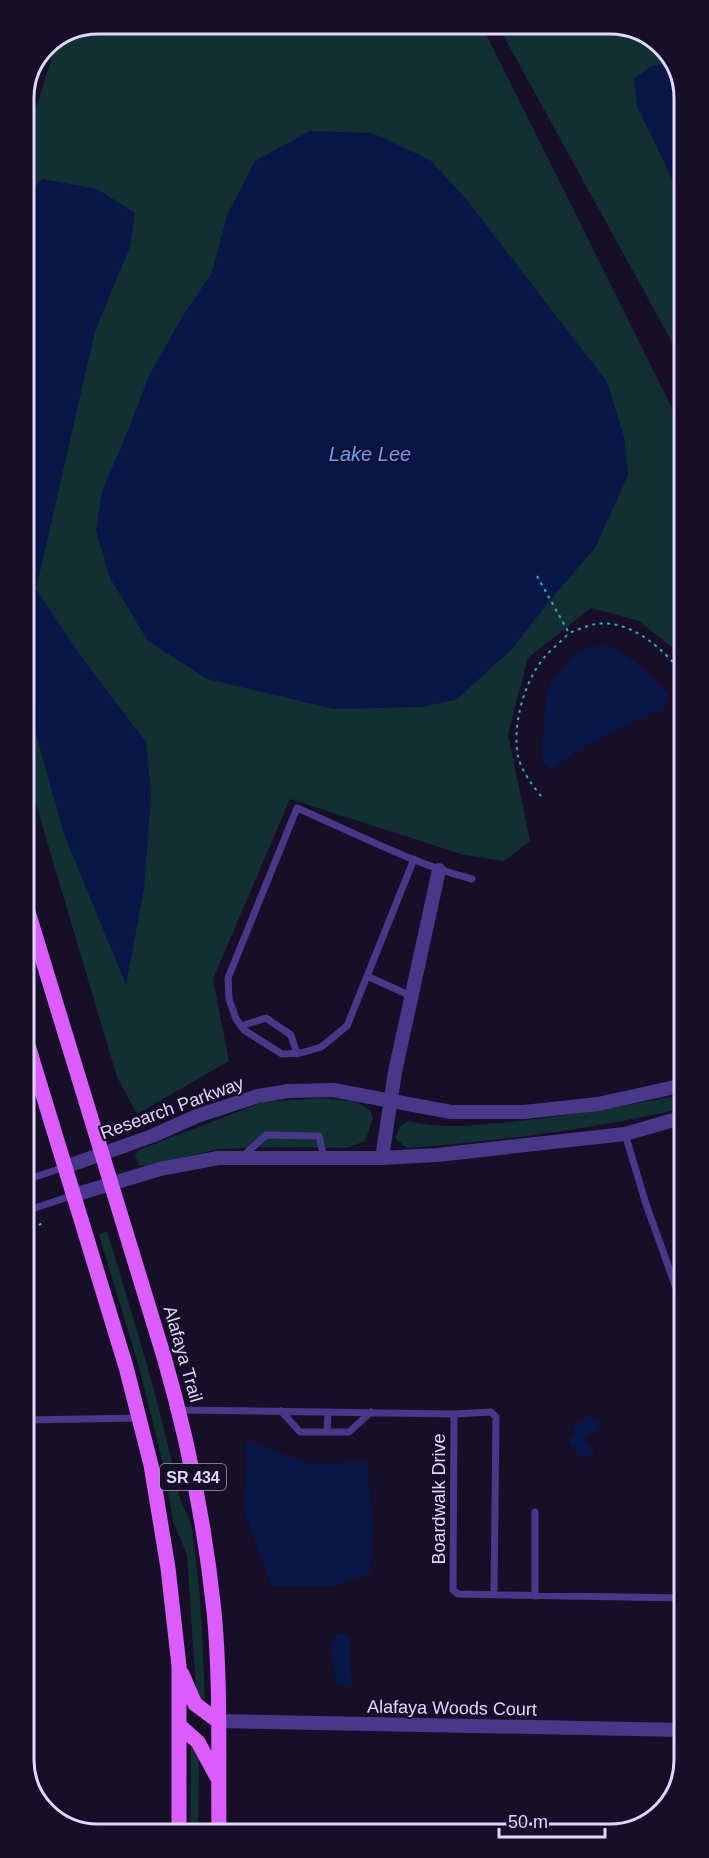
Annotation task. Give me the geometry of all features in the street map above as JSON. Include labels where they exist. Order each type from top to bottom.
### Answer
[{"type":"main road","name":"Alafaya Trail","points":[[34,933],[179,1410],[200,1511],[214,1622],[219,1823]]},
{"type":"main road","name":"SR 434","points":[[34,1071],[74,1195],[140,1418],[161,1514],[179,1666],[178,1823]]},
{"type":"main road","points":[[179,1666],[195,1704],[218,1721]]},
{"type":"main road","points":[[179,1725],[198,1742],[218,1780]]},
{"type":"street","points":[[382,1158],[390,1100],[439,870]]},
{"type":"street","name":"Research Parkway","points":[[65,1167],[152,1136],[197,1116],[258,1096],[289,1091],[333,1090],[451,1112],[524,1112],[598,1104],[674,1087]]},
{"type":"street","points":[[74,1195],[187,1163],[241,1158],[382,1158],[449,1154],[625,1134],[674,1121]]},
{"type":"street","name":"Alafaya Woods Court","points":[[218,1721],[674,1730]]},
{"type":"lane","points":[[414,859],[347,1026],[321,1047],[297,1054],[282,1054],[244,1030],[229,999],[228,978],[297,808],[414,859],[439,870],[472,879]]},
{"type":"lane","points":[[367,976],[411,996]]},
{"type":"lane","points":[[241,1026],[266,1018],[291,1035],[297,1054]]},
{"type":"lane","points":[[241,1158],[266,1134],[319,1136],[324,1158]]},
{"type":"lane","points":[[625,1134],[646,1204],[674,1282]]},
{"type":"lane","points":[[34,1177],[65,1167]]},
{"type":"lane","points":[[34,1208],[74,1195]]},
{"type":"lane","name":"Boardwalk Drive","points":[[179,1410],[454,1414],[453,1590],[458,1594],[674,1598]]},
{"type":"lane","points":[[281,1411],[300,1432],[349,1432],[371,1412]]},
{"type":"lane","points":[[327,1432],[328,1412]]},
{"type":"lane","points":[[454,1414],[491,1412],[496,1417],[494,1595]]},
{"type":"lane","points":[[34,1420],[140,1418]]},
{"type":"lane","points":[[535,1512],[535,1596]]},
{"type":"path","points":[[537,576],[569,633]]},
{"type":"path","points":[[541,796],[530,782],[518,756],[518,724],[525,688],[543,659],[569,633],[596,624],[623,624],[668,656],[674,663]]},
{"type":"path","points":[[34,1228],[45,1222]]},
{"type":"green space","points":[[98,34],[486,35],[674,412],[674,649],[639,621],[591,608],[528,658],[508,734],[530,841],[504,861],[464,855],[290,799],[213,979],[229,1061],[137,1114],[117,1077],[35,799],[35,111],[53,54],[66,43],[86,36]]},
{"type":"green space","points":[[503,35],[623,36],[642,43],[659,56],[664,63],[670,74],[674,90],[674,346]]},
{"type":"green space","points":[[674,1096],[674,1110],[581,1128],[476,1142],[407,1148],[395,1138],[399,1127],[408,1121],[447,1126],[510,1122]]},
{"type":"green space","points":[[322,1098],[357,1102],[370,1110],[373,1119],[365,1141],[347,1148],[219,1149],[145,1166],[138,1165],[135,1155],[139,1150],[263,1102]]},
{"type":"green space","points":[[107,1231],[154,1392],[179,1496],[192,1529],[200,1595],[205,1706],[196,1689],[187,1555],[173,1521],[164,1468],[139,1367],[99,1235]]},
{"type":"green space","points":[[191,1741],[199,1752],[198,1823],[190,1823]]},
{"type":"water","points":[[665,64],[674,90],[674,183],[637,106],[634,79],[651,66]]},
{"type":"water","name":"Lake Lee","points":[[310,131],[372,133],[430,160],[467,200],[607,382],[624,437],[628,475],[595,548],[512,649],[456,700],[421,707],[334,709],[207,679],[148,641],[110,578],[96,531],[102,491],[149,376],[182,317],[212,273],[227,215],[255,161]]},
{"type":"water","points":[[42,179],[97,189],[135,213],[130,247],[95,331],[36,589],[82,658],[146,742],[151,794],[144,889],[126,985],[64,834],[35,729],[35,188]]},
{"type":"water","points":[[610,646],[642,668],[669,696],[663,708],[575,752],[550,770],[541,759],[546,696],[552,680],[576,654],[592,647]]},
{"type":"water","points":[[583,1417],[599,1420],[599,1430],[596,1430],[595,1434],[587,1434],[587,1446],[593,1446],[593,1455],[576,1456],[577,1446],[570,1446],[570,1435],[575,1434],[574,1423],[583,1423]]},
{"type":"water","points":[[246,1441],[310,1464],[367,1462],[373,1524],[371,1573],[333,1586],[271,1586],[244,1510]]},
{"type":"water","points":[[336,1634],[349,1634],[352,1686],[337,1684],[330,1648]]}]
